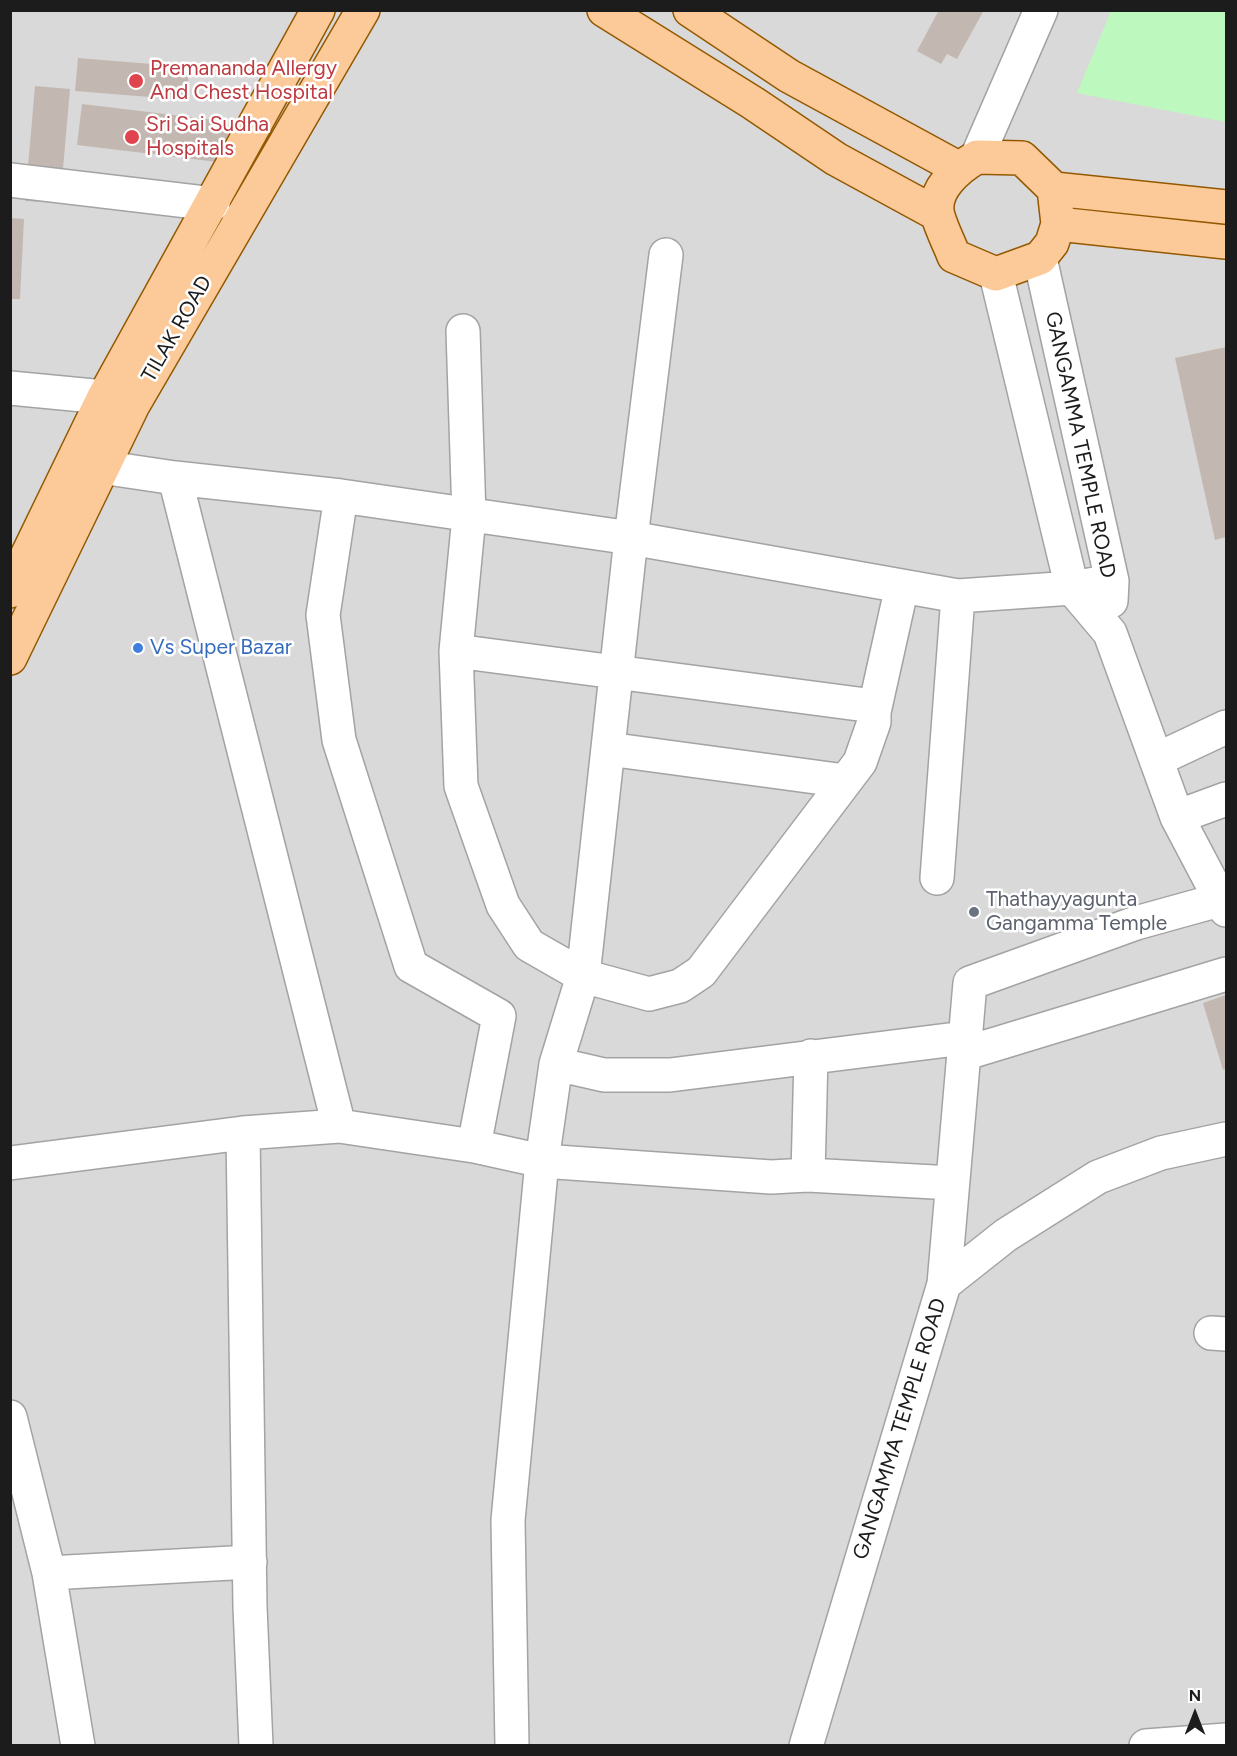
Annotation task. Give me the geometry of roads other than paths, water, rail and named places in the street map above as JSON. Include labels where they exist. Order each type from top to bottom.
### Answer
[{"type":"main road","name":"TILAK ROAD","points":[[10,658],[87,465],[213,204],[318,10]]},
{"type":"main road","name":"TILAK ROAD","points":[[119,401],[363,10]]},
{"type":"main road","points":[[604,10],[753,103],[836,159],[937,214]]},
{"type":"main road","points":[[690,10],[789,76],[968,162],[1022,158],[1053,189],[1058,224],[1052,243],[1040,258],[996,274],[954,256],[937,214],[943,188],[968,162]]},
{"type":"main road","points":[[1053,189],[1227,207]]},
{"type":"main road","points":[[1058,224],[1227,242]]},
{"type":"main road","name":"TILAK ROAD","points":[[10,591],[87,465]]},
{"type":"street","points":[[968,162],[1041,10]]},
{"type":"street","points":[[10,180],[213,204]]},
{"type":"street","points":[[513,1746],[508,1520],[542,1161],[556,1064],[583,976],[618,674],[631,538],[666,255]]},
{"type":"street","name":"GANGAMMA TEMPLE ROAD","points":[[1040,258],[1112,581],[1110,633]]},
{"type":"street","name":"GANGAMMA TEMPLE ROAD","points":[[996,274],[1072,588],[1110,633],[1177,817],[1223,905]]},
{"type":"street","points":[[463,331],[469,516],[456,651],[461,786],[503,905],[529,945],[583,976],[649,994],[680,986],[701,972],[860,762],[874,722],[874,712],[902,586]]},
{"type":"street","points":[[10,388],[119,401]]},
{"type":"street","points":[[87,465],[175,478],[341,496],[631,538],[958,596],[1072,588],[1112,581]]},
{"type":"street","points":[[175,478],[339,1126]]},
{"type":"street","points":[[341,496],[323,615],[339,740],[411,966],[499,1016],[474,1146]]},
{"type":"street","points":[[937,878],[958,596]]},
{"type":"street","points":[[456,651],[866,705],[874,712]]},
{"type":"street","points":[[1156,760],[1227,727]]},
{"type":"street","points":[[608,749],[845,781]]},
{"type":"street","points":[[1177,817],[1227,799]]},
{"type":"street","points":[[944,1284],[970,983],[1136,923],[1223,905]]},
{"type":"street","points":[[556,1064],[604,1075],[670,1075],[811,1056],[963,1046],[1227,974]]},
{"type":"street","points":[[808,1175],[811,1056]]},
{"type":"street","points":[[10,1163],[243,1133],[339,1126],[474,1146],[542,1161],[771,1177],[808,1175],[952,1183]]},
{"type":"street","points":[[243,1133],[250,1562],[256,1746]]},
{"type":"street","name":"GANGAMMA TEMPLE ROAD","points":[[806,1746],[944,1284],[1006,1234],[1098,1177],[1161,1153],[1227,1139]]},
{"type":"street","points":[[10,1417],[49,1573],[78,1746]]},
{"type":"street","points":[[49,1573],[250,1562]]},
{"type":"street","points":[[1146,1746],[1227,1740]]},
{"type":"place","name":"Premananda Allergy And Chest Hospital","points":[[136,81]]},
{"type":"place","name":"Sri Sai Sudha Hospitals","points":[[132,137]]},
{"type":"place","name":"Vs Super Bazar","points":[[138,648]]},
{"type":"place","name":"Thathayyagunta Gangamma Temple","points":[[974,912]]}]
